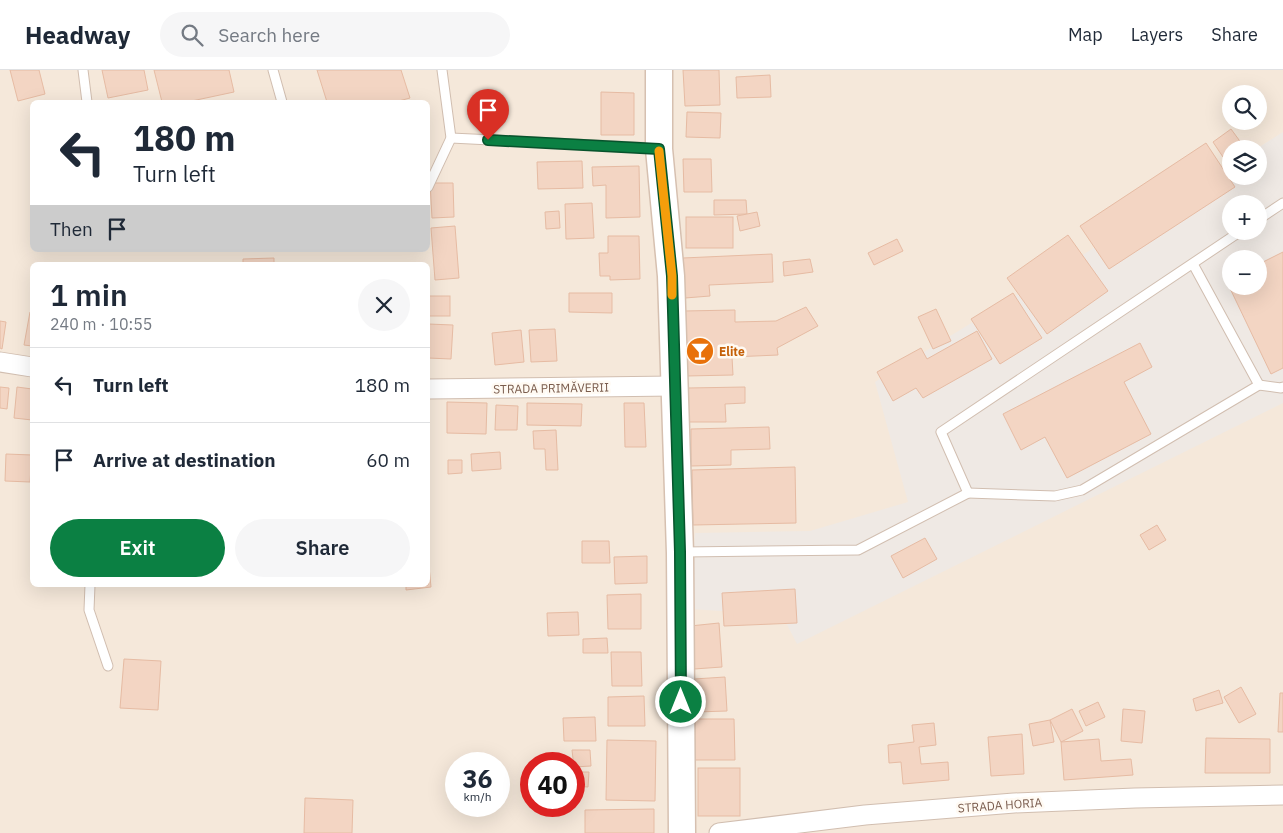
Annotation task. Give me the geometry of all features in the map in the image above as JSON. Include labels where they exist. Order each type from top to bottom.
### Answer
[{"type":"street","points":[[659,70],[659,149],[672,276],[680,552],[682,833]]},
{"type":"street","points":[[0,362],[30,366]]},
{"type":"street","name":"STRADA PRIMĂVERII","points":[[430,389],[675,386]]},
{"type":"street","name":"STRADA HORIA","points":[[719,833],[865,815],[1014,803],[1283,795]]},
{"type":"lane","points":[[83,70],[88,100]]},
{"type":"lane","points":[[273,70],[281,100]]},
{"type":"lane","points":[[430,183],[451,138],[442,70]]},
{"type":"lane","points":[[451,138],[659,149]]},
{"type":"lane","points":[[1267,214],[1283,203]]},
{"type":"lane","points":[[968,493],[941,432],[1228,240]]},
{"type":"lane","points":[[1193,264],[1259,386]]},
{"type":"lane","points":[[680,552],[858,550],[968,493],[1054,496],[1082,490],[1259,386],[1283,387]]},
{"type":"lane","points":[[90,587],[89,610],[108,666]]},
{"type":"shaded area","points":[[0,70],[1283,70],[1283,833],[0,833]]},
{"type":"shaded area","points":[[1283,132],[1283,403],[797,644],[782,615],[690,609],[695,533],[810,531],[908,502],[875,382],[1222,170],[1222,185],[1267,185],[1267,142]]},
{"type":"building","points":[[10,70],[39,70],[45,94],[18,101]]},
{"type":"building","points":[[102,70],[144,70],[148,90],[108,98]]},
{"type":"building","points":[[154,70],[229,70],[234,92],[196,100],[162,100]]},
{"type":"building","points":[[317,70],[401,70],[410,98],[402,100],[326,100]]},
{"type":"building","points":[[683,70],[719,70],[720,105],[685,106]]},
{"type":"building","points":[[770,75],[771,97],[737,98],[736,77]]},
{"type":"building","points":[[601,92],[634,93],[634,135],[601,135]]},
{"type":"building","points":[[687,112],[721,113],[720,138],[686,137]]},
{"type":"building","points":[[1230,130],[1232,130],[1239,140],[1222,140],[1222,156],[1213,142]]},
{"type":"building","points":[[1206,143],[1222,167],[1222,185],[1234,185],[1235,187],[1109,269],[1080,226]]},
{"type":"building","points":[[683,159],[711,159],[712,192],[684,192]]},
{"type":"building","points":[[582,161],[583,188],[538,189],[537,162]]},
{"type":"building","points":[[639,166],[640,217],[606,218],[606,185],[593,186],[592,167]]},
{"type":"building","points":[[430,183],[453,183],[454,217],[432,218]]},
{"type":"building","points":[[714,200],[746,200],[747,214],[714,215]]},
{"type":"building","points":[[592,203],[594,238],[566,239],[565,204]]},
{"type":"building","points":[[559,211],[560,228],[546,229],[545,212]]},
{"type":"building","points":[[757,212],[760,226],[740,231],[737,216]]},
{"type":"building","points":[[686,217],[733,217],[733,248],[686,248]]},
{"type":"building","points":[[455,226],[459,278],[435,280],[431,228]]},
{"type":"building","points":[[1068,235],[1108,291],[1047,334],[1007,278]]},
{"type":"building","points":[[608,236],[639,236],[640,279],[610,280],[610,276],[600,276],[599,253],[608,253]]},
{"type":"building","points":[[897,239],[903,251],[874,265],[868,253]]},
{"type":"building","points":[[1283,252],[1283,368],[1271,374],[1233,295],[1267,295],[1267,260]]},
{"type":"building","points":[[772,254],[773,282],[709,285],[710,296],[685,298],[683,258]]},
{"type":"building","points":[[274,258],[274,262],[243,262],[243,259]]},
{"type":"building","points":[[810,259],[813,272],[784,276],[783,262]]},
{"type":"building","points":[[569,293],[612,293],[612,313],[569,312]]},
{"type":"building","points":[[1013,293],[1042,338],[1000,364],[971,319]]},
{"type":"building","points":[[430,296],[450,296],[450,316],[430,316]]},
{"type":"building","points":[[806,307],[818,326],[777,348],[778,355],[732,357],[733,375],[686,376],[684,311],[735,310],[735,322],[776,321]]},
{"type":"building","points":[[936,309],[951,341],[933,349],[918,317]]},
{"type":"building","points":[[30,312],[30,346],[24,345]]},
{"type":"building","points":[[0,321],[6,322],[2,349],[0,348]]},
{"type":"building","points":[[430,324],[453,325],[451,359],[430,358]]},
{"type":"building","points":[[555,329],[557,361],[531,362],[529,330]]},
{"type":"building","points":[[521,330],[524,362],[495,365],[492,333]]},
{"type":"building","points":[[977,331],[992,359],[923,398],[916,388],[893,401],[877,372],[921,348],[927,359]]},
{"type":"building","points":[[1140,343],[1152,367],[1124,382],[1151,434],[1067,478],[1045,437],[1021,450],[1003,414]]},
{"type":"building","points":[[0,387],[9,388],[7,409],[0,408]]},
{"type":"building","points":[[17,387],[30,389],[30,420],[14,418]]},
{"type":"building","points":[[745,387],[745,403],[725,404],[726,422],[689,422],[688,388]]},
{"type":"building","points":[[447,402],[487,403],[486,434],[447,433]]},
{"type":"building","points":[[527,403],[582,404],[581,426],[527,425]]},
{"type":"building","points":[[624,403],[644,403],[646,447],[625,447]]},
{"type":"building","points":[[496,405],[518,406],[517,430],[495,430]]},
{"type":"building","points":[[769,427],[770,449],[731,450],[731,465],[691,466],[691,429]]},
{"type":"building","points":[[556,430],[558,470],[546,470],[545,449],[534,449],[533,431]]},
{"type":"building","points":[[500,452],[501,469],[472,471],[471,454]]},
{"type":"building","points":[[6,454],[30,455],[30,482],[5,481]]},
{"type":"building","points":[[448,460],[462,460],[462,473],[448,474]]},
{"type":"building","points":[[795,467],[796,523],[693,525],[692,470]]},
{"type":"building","points":[[1157,525],[1166,540],[1149,550],[1140,535]]},
{"type":"building","points":[[925,538],[937,559],[903,578],[891,556]]},
{"type":"building","points":[[582,541],[609,541],[610,563],[582,563]]},
{"type":"building","points":[[647,556],[647,583],[615,584],[614,557]]},
{"type":"building","points":[[430,577],[431,587],[406,590],[406,587],[430,587]]},
{"type":"building","points":[[795,589],[797,623],[724,626],[722,593]]},
{"type":"building","points":[[641,594],[641,629],[608,629],[607,595]]},
{"type":"building","points":[[578,612],[579,635],[548,636],[547,613]]},
{"type":"building","points":[[719,623],[722,667],[694,669],[690,626]]},
{"type":"building","points":[[607,638],[608,653],[583,653],[583,639]]},
{"type":"building","points":[[611,652],[641,652],[642,686],[612,686]]},
{"type":"building","points":[[124,659],[161,661],[158,710],[120,708]]},
{"type":"building","points":[[725,677],[727,711],[696,712],[694,679]]},
{"type":"building","points":[[1241,687],[1256,714],[1239,723],[1224,697]]},
{"type":"building","points":[[1219,690],[1223,703],[1196,711],[1193,699]]},
{"type":"building","points":[[1280,693],[1283,693],[1283,732],[1278,732]]},
{"type":"building","points":[[644,696],[645,726],[608,726],[608,697]]},
{"type":"building","points":[[1098,702],[1105,717],[1086,726],[1079,711]]},
{"type":"building","points":[[1072,709],[1083,731],[1061,742],[1050,720]]},
{"type":"building","points":[[1123,709],[1145,711],[1142,743],[1121,741]]},
{"type":"building","points":[[595,717],[596,741],[564,741],[563,718]]},
{"type":"building","points":[[695,719],[734,719],[735,760],[695,760]]},
{"type":"building","points":[[1050,720],[1054,742],[1033,746],[1029,724]]},
{"type":"building","points":[[934,723],[936,745],[919,747],[921,764],[948,762],[949,780],[903,784],[901,762],[889,763],[888,745],[914,742],[912,725]]},
{"type":"building","points":[[1022,734],[1024,774],[991,776],[988,737]]},
{"type":"building","points":[[1206,738],[1270,739],[1270,773],[1205,773]]},
{"type":"building","points":[[1099,739],[1101,761],[1131,759],[1133,775],[1064,780],[1061,742]]},
{"type":"building","points":[[607,740],[656,741],[655,801],[606,800]]},
{"type":"building","points":[[572,750],[590,750],[591,766],[585,766],[585,752],[572,752]]},
{"type":"building","points":[[698,768],[740,768],[740,816],[698,816]]},
{"type":"building","points":[[585,772],[589,772],[588,787],[585,787]]},
{"type":"building","points":[[305,798],[353,800],[352,833],[304,833]]},
{"type":"building","points":[[654,809],[654,833],[585,833],[585,810]]},
{"type":"slow traffic","points":[[659,151],[672,276],[672,295]]},
{"type":"place","name":"Elite","points":[[700,351]]},
{"type":"route","points":[[488,140],[659,149],[672,276],[680,552],[681,702]]}]
